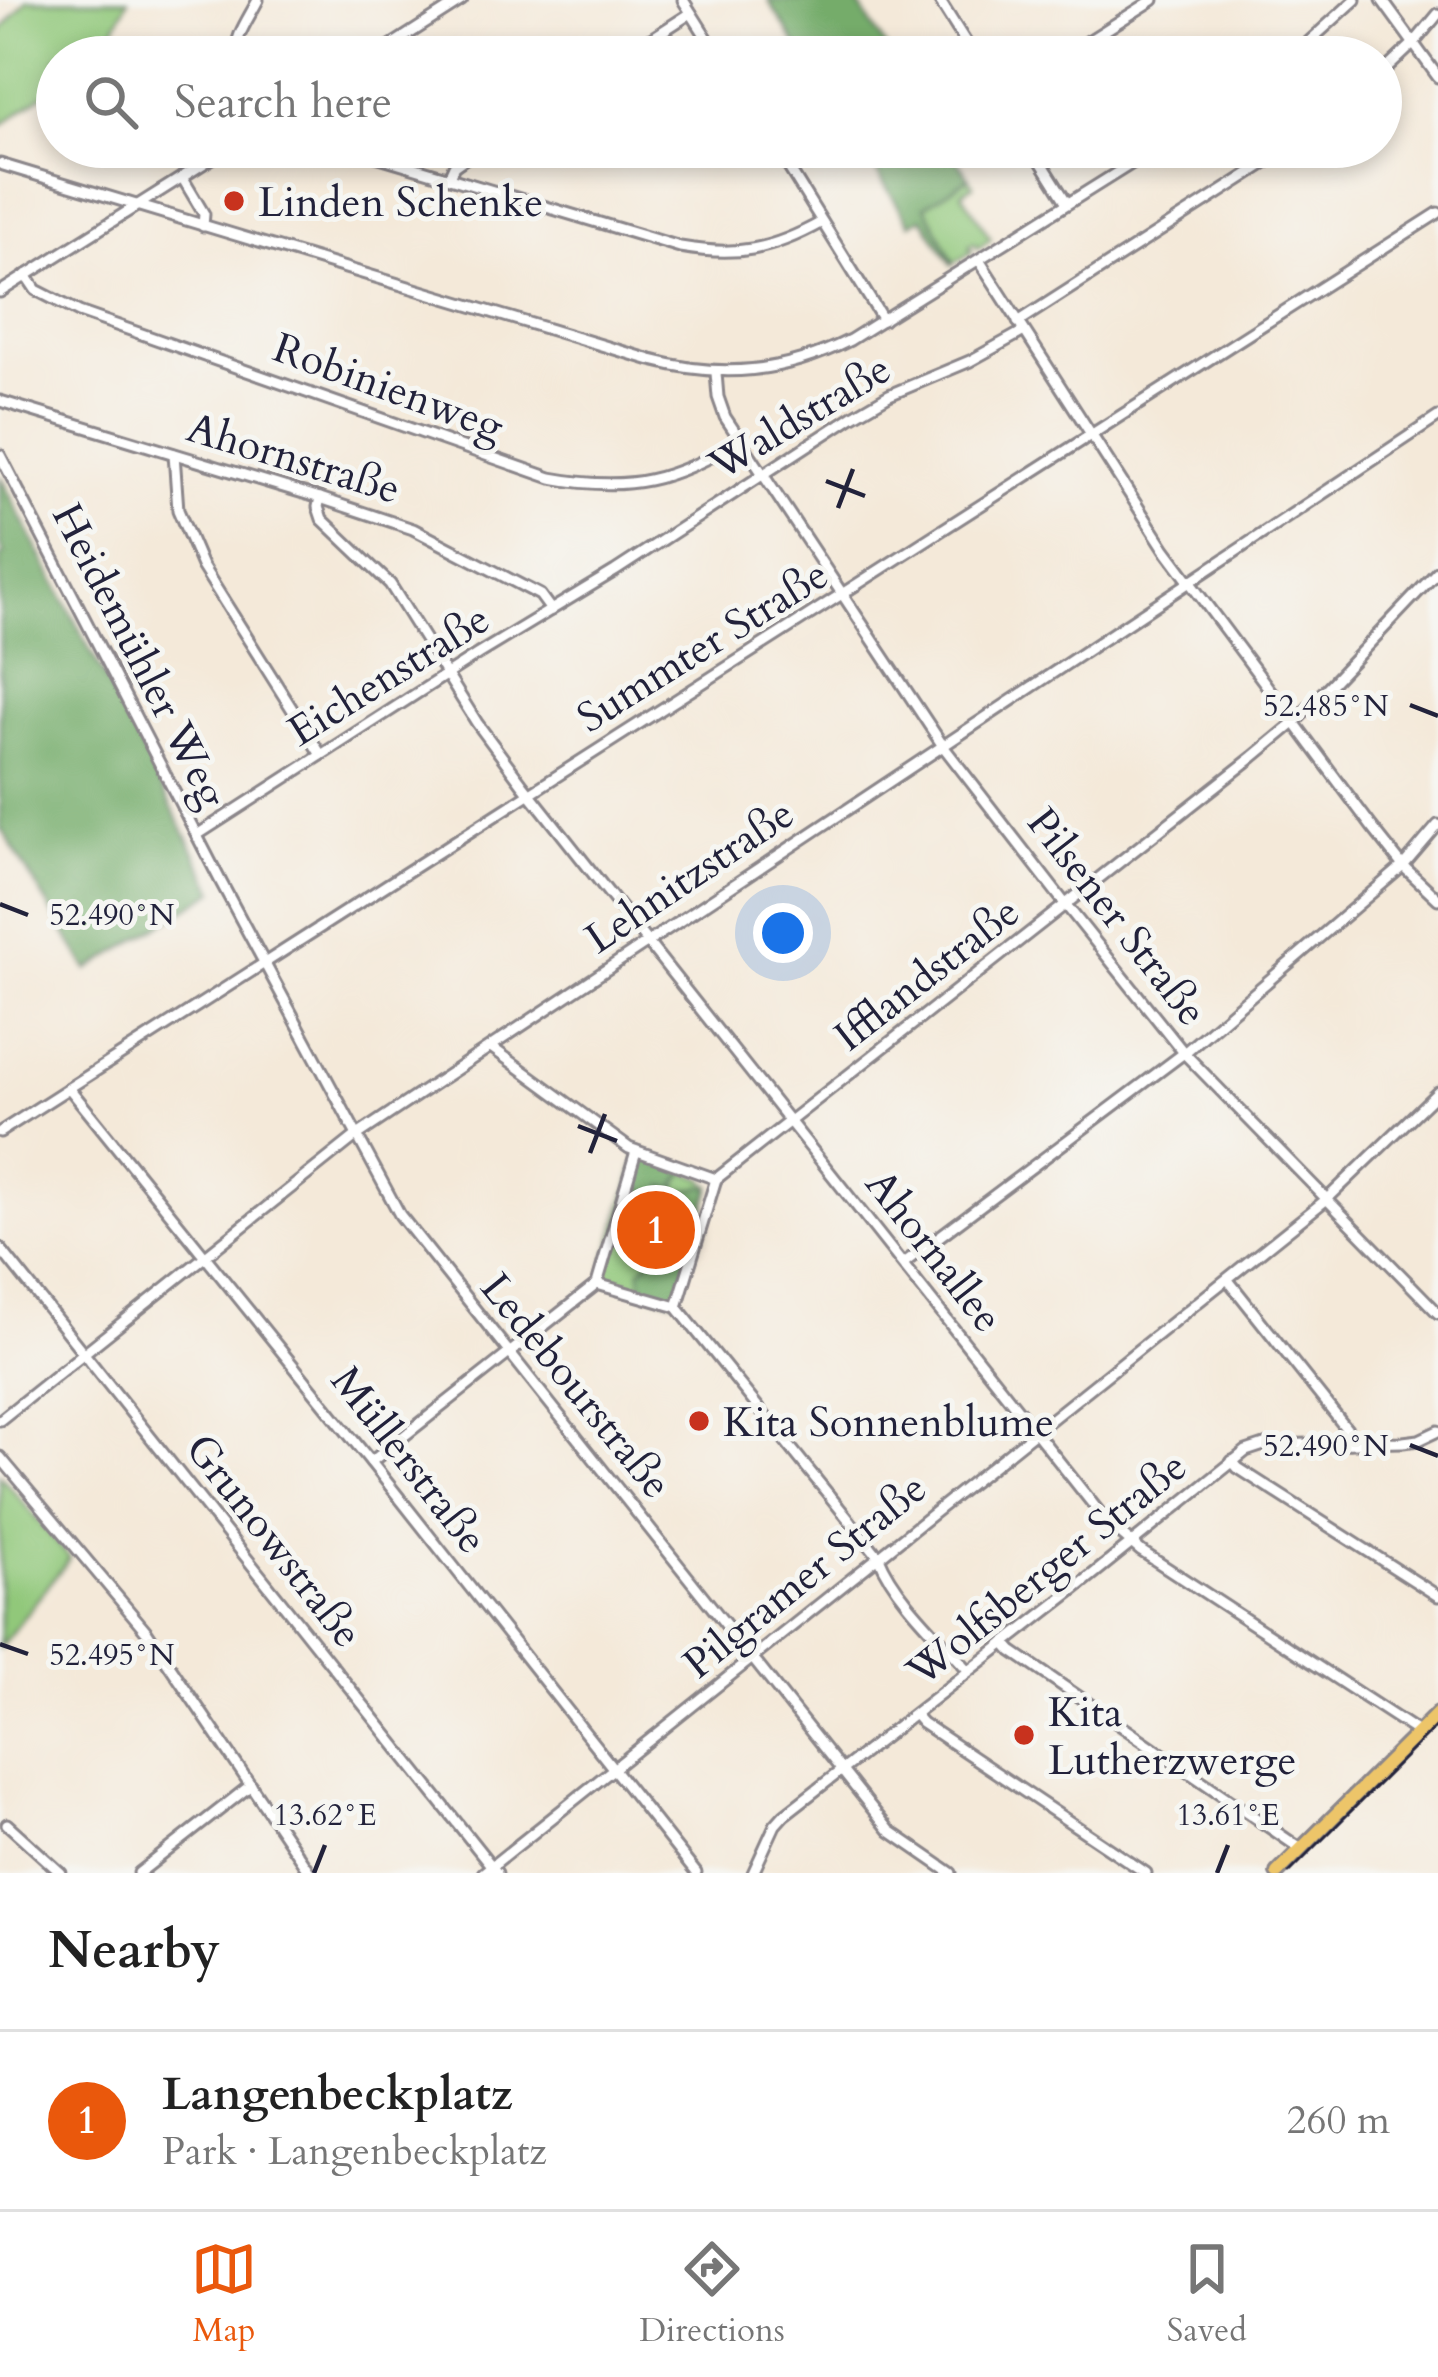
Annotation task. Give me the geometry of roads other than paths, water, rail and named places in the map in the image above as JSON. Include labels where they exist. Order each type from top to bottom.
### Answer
[{"type":"main road","points":[[1277,1873],[1438,1713]]},
{"type":"street","points":[[239,36],[258,0]]},
{"type":"street","points":[[406,36],[462,0]]},
{"type":"street","points":[[683,0],[706,36]]},
{"type":"street","points":[[1097,36],[1154,0]]},
{"type":"street","points":[[1315,36],[1355,0]]},
{"type":"street","points":[[1382,0],[1438,77]]},
{"type":"street","points":[[942,1],[963,36]]},
{"type":"street","points":[[656,36],[692,13]]},
{"type":"street","points":[[1402,54],[1438,14]]},
{"type":"street","points":[[0,164],[651,360],[716,373],[771,368],[850,340],[1124,168]]},
{"type":"street","points":[[0,292],[196,168]]},
{"type":"street","points":[[418,168],[680,247],[716,253],[772,246],[822,222]]},
{"type":"street","points":[[449,177],[453,168]]},
{"type":"street","points":[[789,168],[884,320]]},
{"type":"street","points":[[1045,168],[1067,203]]},
{"type":"street","name":"Waldstraße","points":[[615,571],[889,394],[970,361],[1259,168]]},
{"type":"street","points":[[182,177],[205,214],[202,226]]},
{"type":"street","name":"Summter Straße","points":[[0,1132],[1438,213]]},
{"type":"street","points":[[979,260],[1189,582],[1403,866],[1438,899]]},
{"type":"street","name":"Robinienweg","points":[[26,275],[36,290],[79,312],[551,478],[616,486],[652,481],[740,442]]},
{"type":"street","name":"Pilsener Straße","points":[[716,373],[718,397],[740,442],[943,746],[1184,1053],[1438,1313]]},
{"type":"street","name":"Ahornstraße","points":[[0,401],[419,531],[539,595],[551,610]]},
{"type":"street","name":"Lehnitzstraße","points":[[0,1420],[356,1136],[1438,417]]},
{"type":"street","points":[[174,454],[178,510],[202,566],[321,755]]},
{"type":"street","name":"Heidemühler Weg","points":[[0,455],[223,886]]},
{"type":"street","name":"Ahornallee","points":[[320,498],[322,519],[390,584],[477,723],[530,794],[1107,1522],[1131,1544],[1418,1732]]},
{"type":"street","name":"Eichenstraße","points":[[197,835],[615,571]]},
{"type":"street","name":"Ifflandstraße","points":[[716,1179],[1294,723],[1438,571]]},
{"type":"street","points":[[904,1263],[1184,1053],[1403,866],[1438,825]]},
{"type":"street","name":"Ledebourstraße","points":[[223,886],[400,1215],[890,1831],[951,1873]]},
{"type":"street","points":[[491,1047],[636,1151],[716,1179],[676,1307]]},
{"type":"street","name":"Müllerstraße","points":[[69,1088],[696,1873]]},
{"type":"street","name":"Pilgramer Straße","points":[[490,1871],[1228,1280],[1327,1199],[1436,1098]]},
{"type":"street","points":[[371,1462],[597,1284],[636,1151]]},
{"type":"street","name":"Grunowstraße","points":[[0,1248],[490,1871]]},
{"type":"street","points":[[1228,1280],[1349,1432],[1350,1443]]},
{"type":"street","points":[[597,1284],[676,1307],[969,1671]]},
{"type":"street","name":"Wolfsberger Straße","points":[[753,1873],[784,1815],[1246,1450],[1264,1445],[1403,1442],[1438,1431]]},
{"type":"street","points":[[0,1456],[147,1632],[310,1873]]},
{"type":"street","points":[[1232,1461],[1438,1596]]},
{"type":"street","points":[[1005,1643],[1301,1849]]},
{"type":"street","points":[[915,1714],[1146,1873]]},
{"type":"street","points":[[139,1873],[251,1785]]},
{"type":"street","points":[[7,1824],[61,1873]]},
{"type":"tram line","points":[[1289,1873],[1438,1724]]},
{"type":"place","name":"Linden Schenke","points":[[234,201]]},
{"type":"place","name":"Langenbeckplatz","points":[[656,1230]]},
{"type":"place","name":"Kita Sonnenblume","points":[[699,1421]]},
{"type":"place","name":"Kita Lutherzwerge","points":[[1024,1735]]}]
